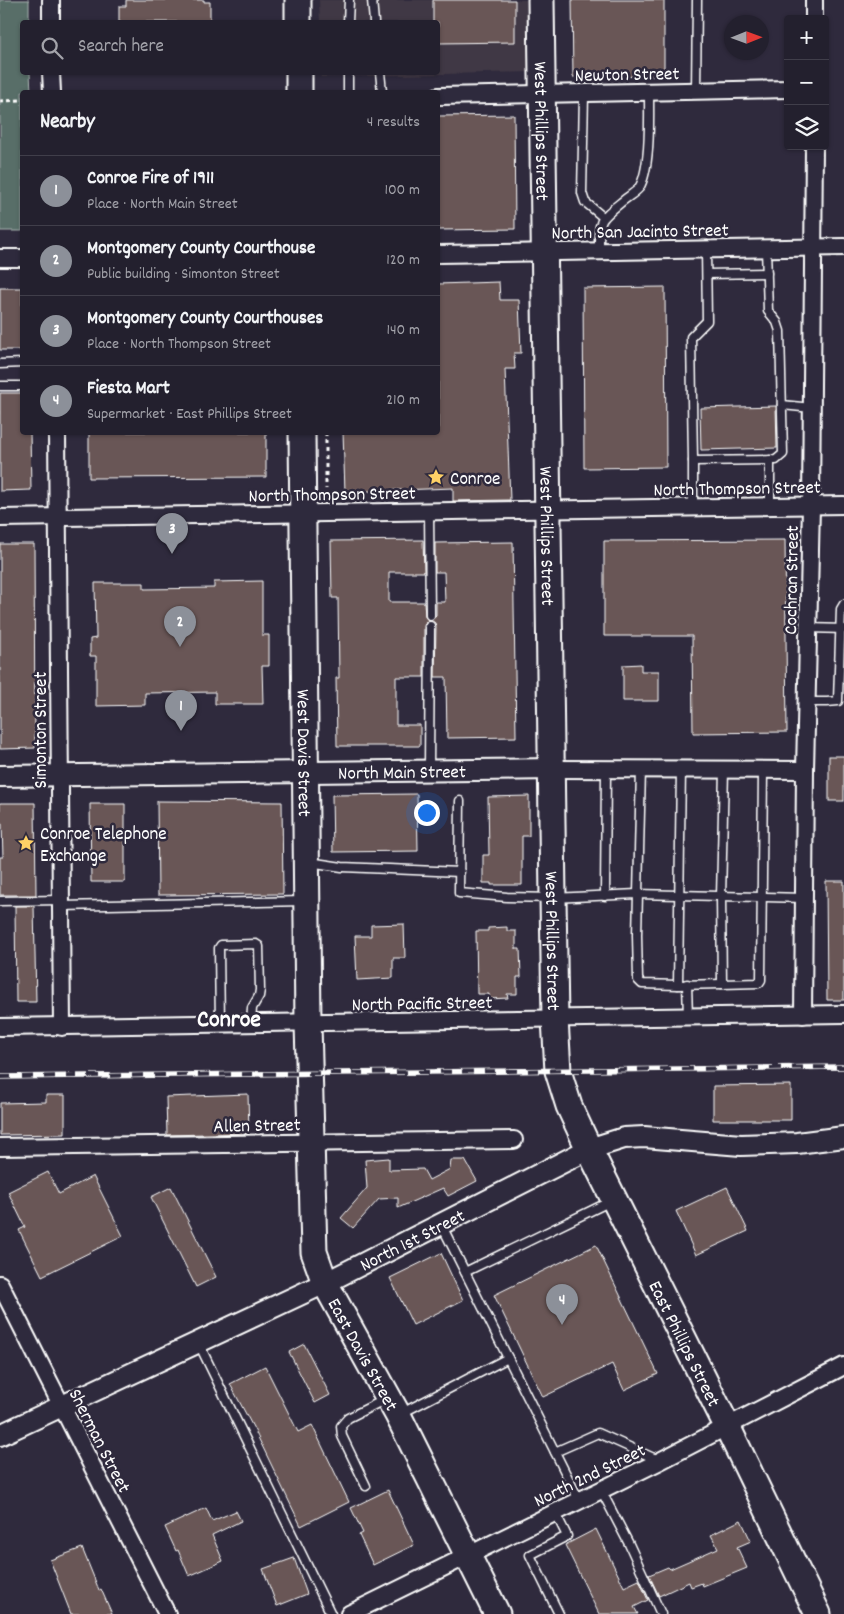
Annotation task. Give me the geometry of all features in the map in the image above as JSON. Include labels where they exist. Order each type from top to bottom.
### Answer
[{"type":"main road","points":[[298,0],[298,20]]},
{"type":"main road","name":"West Phillips Street","points":[[542,0],[553,898],[555,1020],[558,1071]]},
{"type":"main road","points":[[299,75],[299,90]]},
{"type":"main road","name":"West Davis Street","points":[[302,435],[310,1073]]},
{"type":"main road","name":"East Phillips Street","points":[[558,1071],[569,1106],[728,1426],[818,1614]]},
{"type":"main road","name":"East Davis Street","points":[[310,1073],[314,1252],[325,1283],[393,1406],[498,1614]]},
{"type":"street","points":[[51,0],[51,20]]},
{"type":"street","points":[[814,0],[814,15]]},
{"type":"street","points":[[52,75],[52,90]]},
{"type":"street","name":"Newton Street","points":[[440,96],[784,90]]},
{"type":"street","name":"Cochran Street","points":[[803,1015],[805,770],[811,506],[814,150]]},
{"type":"street","name":"North San Jacinto Street","points":[[440,254],[844,247]]},
{"type":"street","points":[[0,258],[20,258]]},
{"type":"street","name":"Simonton Street","points":[[57,435],[62,1027]]},
{"type":"street","name":"North Thompson Street","points":[[0,518],[844,505]]},
{"type":"street","name":"North Main Street","points":[[0,776],[552,769],[805,770]]},
{"type":"street","name":"North Pacific Street","points":[[0,1027],[555,1020],[844,1014]]},
{"type":"street","name":"North 1st Street","points":[[0,1435],[325,1283],[590,1149],[624,1138],[644,1137],[741,1145],[797,1143],[844,1137]]},
{"type":"street","name":"Allen Street","points":[[0,1147],[514,1140]]},
{"type":"street","name":"Sherman Street","points":[[0,1284],[60,1406],[168,1614]]},
{"type":"street","name":"North 2nd Street","points":[[349,1614],[660,1461],[844,1366]]},
{"type":"lane","points":[[348,20],[349,0]]},
{"type":"lane","points":[[372,0],[374,20]]},
{"type":"lane","points":[[696,91],[697,0]]},
{"type":"lane","points":[[348,75],[348,90]]},
{"type":"lane","points":[[380,75],[382,90]]},
{"type":"lane","points":[[599,251],[599,228],[603,218],[639,188],[644,173],[649,132],[649,92]]},
{"type":"lane","points":[[584,94],[582,193],[585,202],[603,218]]},
{"type":"lane","points":[[693,461],[776,460],[783,454],[780,331],[777,322],[768,312],[766,248]]},
{"type":"lane","points":[[693,507],[691,337],[706,321],[706,249]]},
{"type":"lane","points":[[706,274],[767,274]]},
{"type":"lane","points":[[0,364],[20,363]]},
{"type":"lane","points":[[0,386],[20,386]]},
{"type":"lane","points":[[782,405],[812,408]]},
{"type":"lane","points":[[770,460],[770,506]]},
{"type":"lane","points":[[429,511],[430,615]]},
{"type":"lane","points":[[807,702],[838,700],[843,629],[841,609],[844,604]]},
{"type":"lane","points":[[429,770],[430,626]]},
{"type":"lane","points":[[808,628],[843,629]]},
{"type":"lane","points":[[605,896],[606,769]]},
{"type":"lane","points":[[641,769],[638,980],[642,984],[678,985],[758,983],[761,980],[763,770]]},
{"type":"lane","points":[[678,985],[681,769]]},
{"type":"lane","points":[[722,984],[721,897],[724,770]]},
{"type":"lane","points":[[460,801],[459,893],[553,898],[638,894],[804,898]]},
{"type":"lane","points":[[307,862],[342,867],[460,872]]},
{"type":"lane","points":[[0,902],[307,901]]},
{"type":"lane","points":[[220,1024],[219,948],[221,945],[256,944],[259,946],[260,990],[259,996],[252,1008],[251,1024]]},
{"type":"lane","points":[[687,984],[688,1017]]},
{"type":"lane","points":[[464,1272],[615,1199]]},
{"type":"lane","points":[[441,1224],[579,1500]]},
{"type":"lane","points":[[198,1342],[331,1614]]},
{"type":"lane","points":[[366,1486],[342,1436],[341,1426],[348,1418],[393,1406],[508,1358]]},
{"type":"lane","points":[[555,1452],[598,1433],[660,1461]]},
{"type":"lane","points":[[601,1490],[629,1544],[661,1614]]},
{"type":"lane","points":[[555,1512],[567,1536],[530,1555],[559,1614]]},
{"type":"path","points":[[0,101],[20,100]]},
{"type":"path","points":[[326,435],[326,488]]},
{"type":"shaded area","points":[[319,0],[526,0],[530,72],[440,74],[440,20],[320,20]]},
{"type":"shaded area","points":[[321,75],[405,75],[321,77]]},
{"type":"green space","points":[[0,0],[29,0],[29,20],[20,20],[20,75],[30,75],[31,90],[20,90],[20,231],[0,231]]},
{"type":"building","points":[[126,0],[204,0],[204,2],[210,2],[210,20],[119,20],[119,6],[126,6]]},
{"type":"building","points":[[433,0],[515,0],[515,42],[440,43],[440,20],[433,20]]},
{"type":"building","points":[[572,0],[664,0],[664,76],[573,77]]},
{"type":"building","points":[[514,115],[515,229],[440,230],[440,116]]},
{"type":"building","points":[[499,282],[500,300],[519,300],[521,353],[514,353],[515,369],[505,369],[510,500],[453,501],[453,488],[345,492],[343,435],[440,435],[440,284]]},
{"type":"building","points":[[665,287],[666,467],[584,468],[583,288]]},
{"type":"building","points":[[0,288],[20,288],[20,350],[0,350]]},
{"type":"building","points":[[0,393],[20,393],[20,435],[30,435],[31,490],[0,491]]},
{"type":"building","points":[[776,406],[777,448],[701,450],[700,408]]},
{"type":"building","points":[[89,435],[266,435],[266,477],[89,478]]},
{"type":"building","points":[[423,540],[424,572],[389,572],[389,602],[424,602],[425,617],[429,620],[424,626],[424,677],[396,677],[396,725],[420,725],[420,746],[337,746],[336,678],[339,678],[338,598],[332,598],[331,541]]},
{"type":"building","points":[[785,540],[787,732],[693,733],[692,636],[604,636],[604,541]]},
{"type":"building","points":[[513,542],[516,737],[447,738],[446,677],[435,677],[436,626],[431,620],[436,615],[436,602],[445,602],[444,572],[435,572],[435,543]]},
{"type":"building","points":[[0,544],[34,544],[35,748],[0,749]]},
{"type":"building","points":[[262,581],[262,635],[269,635],[269,666],[262,666],[263,704],[215,704],[215,692],[145,693],[145,705],[96,706],[96,656],[90,656],[90,639],[96,638],[95,583],[144,583],[144,589],[214,588],[214,582]]},
{"type":"building","points":[[641,664],[641,671],[659,671],[659,701],[623,701],[623,665]]},
{"type":"building","points":[[829,756],[844,756],[844,801],[829,801]]},
{"type":"building","points":[[417,794],[418,851],[333,852],[332,795]]},
{"type":"building","points":[[529,796],[529,836],[522,836],[522,885],[491,885],[491,883],[483,883],[483,855],[489,855],[488,797]]},
{"type":"building","points":[[157,801],[282,802],[283,894],[158,895]]},
{"type":"building","points":[[0,803],[35,803],[36,895],[0,895],[0,857],[3,857]]},
{"type":"building","points":[[90,804],[125,804],[125,882],[91,882]]},
{"type":"building","points":[[826,881],[844,881],[844,1000],[827,1000]]},
{"type":"building","points":[[15,906],[34,906],[36,1002],[16,1002]]},
{"type":"building","points":[[404,924],[405,958],[393,958],[393,978],[357,980],[355,936],[371,936],[371,925]]},
{"type":"building","points":[[507,927],[507,931],[516,931],[516,949],[520,949],[521,977],[517,977],[517,994],[507,994],[508,998],[489,999],[489,994],[477,994],[476,931],[488,931],[488,928]]},
{"type":"building","points":[[791,1085],[791,1120],[713,1120],[713,1086]]},
{"type":"building","points":[[248,1094],[249,1133],[167,1135],[166,1097]]},
{"type":"building","points":[[46,1095],[65,1095],[65,1134],[0,1135],[0,1103],[46,1102]]},
{"type":"building","points":[[389,1158],[389,1170],[423,1169],[429,1180],[450,1169],[451,1160],[465,1160],[477,1181],[448,1196],[443,1188],[398,1208],[398,1198],[379,1199],[353,1228],[341,1218],[367,1188],[365,1160]]},
{"type":"building","points":[[48,1172],[59,1194],[93,1176],[123,1236],[42,1276],[19,1230],[25,1227],[8,1192]]},
{"type":"building","points":[[171,1187],[216,1277],[196,1287],[151,1197]]},
{"type":"building","points":[[727,1187],[748,1231],[696,1255],[676,1211]]},
{"type":"building","points":[[596,1245],[658,1374],[624,1390],[612,1364],[543,1397],[494,1295]]},
{"type":"building","points":[[441,1253],[463,1300],[413,1325],[390,1278]]},
{"type":"building","points":[[304,1344],[330,1395],[315,1403],[289,1352]]},
{"type":"building","points":[[265,1366],[298,1432],[312,1425],[349,1502],[301,1526],[230,1384]]},
{"type":"building","points":[[388,1490],[414,1545],[373,1565],[359,1535],[363,1533],[351,1508]]},
{"type":"building","points":[[206,1508],[212,1521],[236,1511],[241,1521],[212,1535],[223,1561],[189,1576],[178,1550],[176,1551],[165,1527]]},
{"type":"building","points":[[741,1520],[751,1541],[737,1547],[747,1568],[703,1586],[702,1583],[691,1587],[689,1582],[659,1596],[649,1575],[668,1567],[670,1569],[718,1548],[711,1535]]},
{"type":"building","points":[[596,1529],[624,1587],[639,1580],[648,1600],[634,1607],[638,1614],[599,1614],[565,1545]]},
{"type":"building","points":[[82,1548],[99,1590],[101,1589],[112,1614],[71,1614],[50,1560]]},
{"type":"building","points":[[294,1558],[307,1594],[277,1606],[263,1569]]},
{"type":"railway","points":[[0,1077],[844,1067]]},
{"type":"place","name":"Conroe","points":[[436,477]]},
{"type":"place","name":"Montgomery County Courthouses","points":[[172,554]]},
{"type":"place","name":"Montgomery County Courthouse","points":[[180,647]]},
{"type":"place","name":"Conroe Fire of 1911","points":[[181,731]]},
{"type":"place","name":"Conroe Telephone Exchange","points":[[26,843]]},
{"type":"place","name":"Fiesta Mart","points":[[562,1325]]},
{"type":"district","name":"Conroe","points":[[229,1018]]}]
